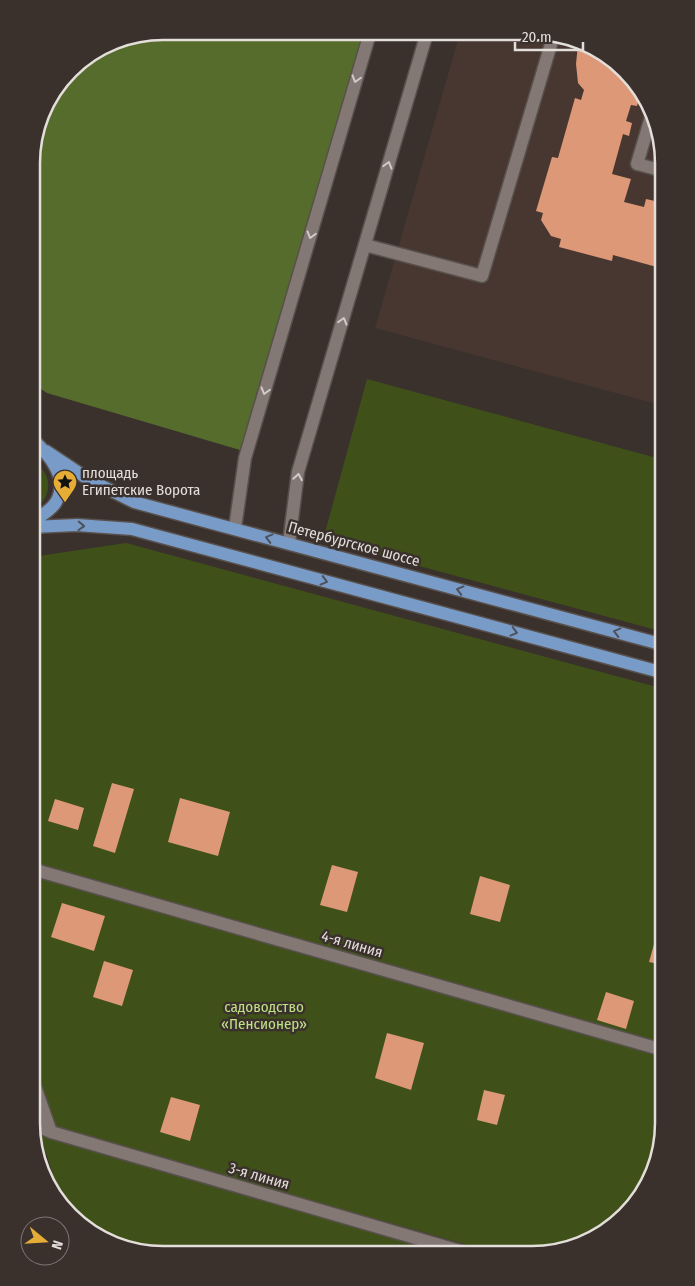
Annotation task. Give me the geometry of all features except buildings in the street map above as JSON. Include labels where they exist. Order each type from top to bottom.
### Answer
[{"type":"main road","points":[[40,446],[46,451],[59,475],[61,484],[56,504],[40,516]]},
{"type":"main road","name":"Петербургское шоссе","points":[[46,451],[88,479],[134,502],[655,643]]},
{"type":"main road","points":[[40,527],[77,525],[132,529],[655,671]]},
{"type":"lane","points":[[235,528],[245,458],[368,40]]},
{"type":"lane","points":[[289,543],[298,472],[425,40]]},
{"type":"lane","points":[[365,245],[482,276],[552,41]]},
{"type":"lane","points":[[649,125],[637,164],[655,169]]},
{"type":"lane","name":"4-я линия","points":[[40,871],[655,1047]]},
{"type":"lane","points":[[40,1101],[51,1132]]},
{"type":"lane","name":"3-я линия","points":[[40,1127],[443,1246]]},
{"type":"shaded area","points":[[458,40],[540,40],[556,42],[586,53],[613,71],[634,95],[642,109],[653,139],[655,163],[655,404],[375,328]]},
{"type":"green space","points":[[155,40],[361,40],[240,450],[47,393],[40,388],[40,163],[44,131],[56,101],[65,88],[101,56],[139,42]]},
{"type":"green space","points":[[367,379],[655,458],[655,630],[323,540]]},
{"type":"green space","points":[[40,467],[48,480],[48,490],[41,504]]},
{"type":"green space","name":"садоводство «Пенсионер»","points":[[126,543],[655,687],[655,1131],[653,1147],[646,1170],[639,1184],[630,1198],[607,1221],[579,1237],[556,1244],[532,1246],[472,1246],[377,1219],[374,1229],[429,1246],[163,1246],[131,1242],[116,1237],[101,1230],[76,1210],[55,1180],[40,1131],[40,556]]},
{"type":"place","name":"площадь Египетские Ворота","points":[[65,503]]}]
